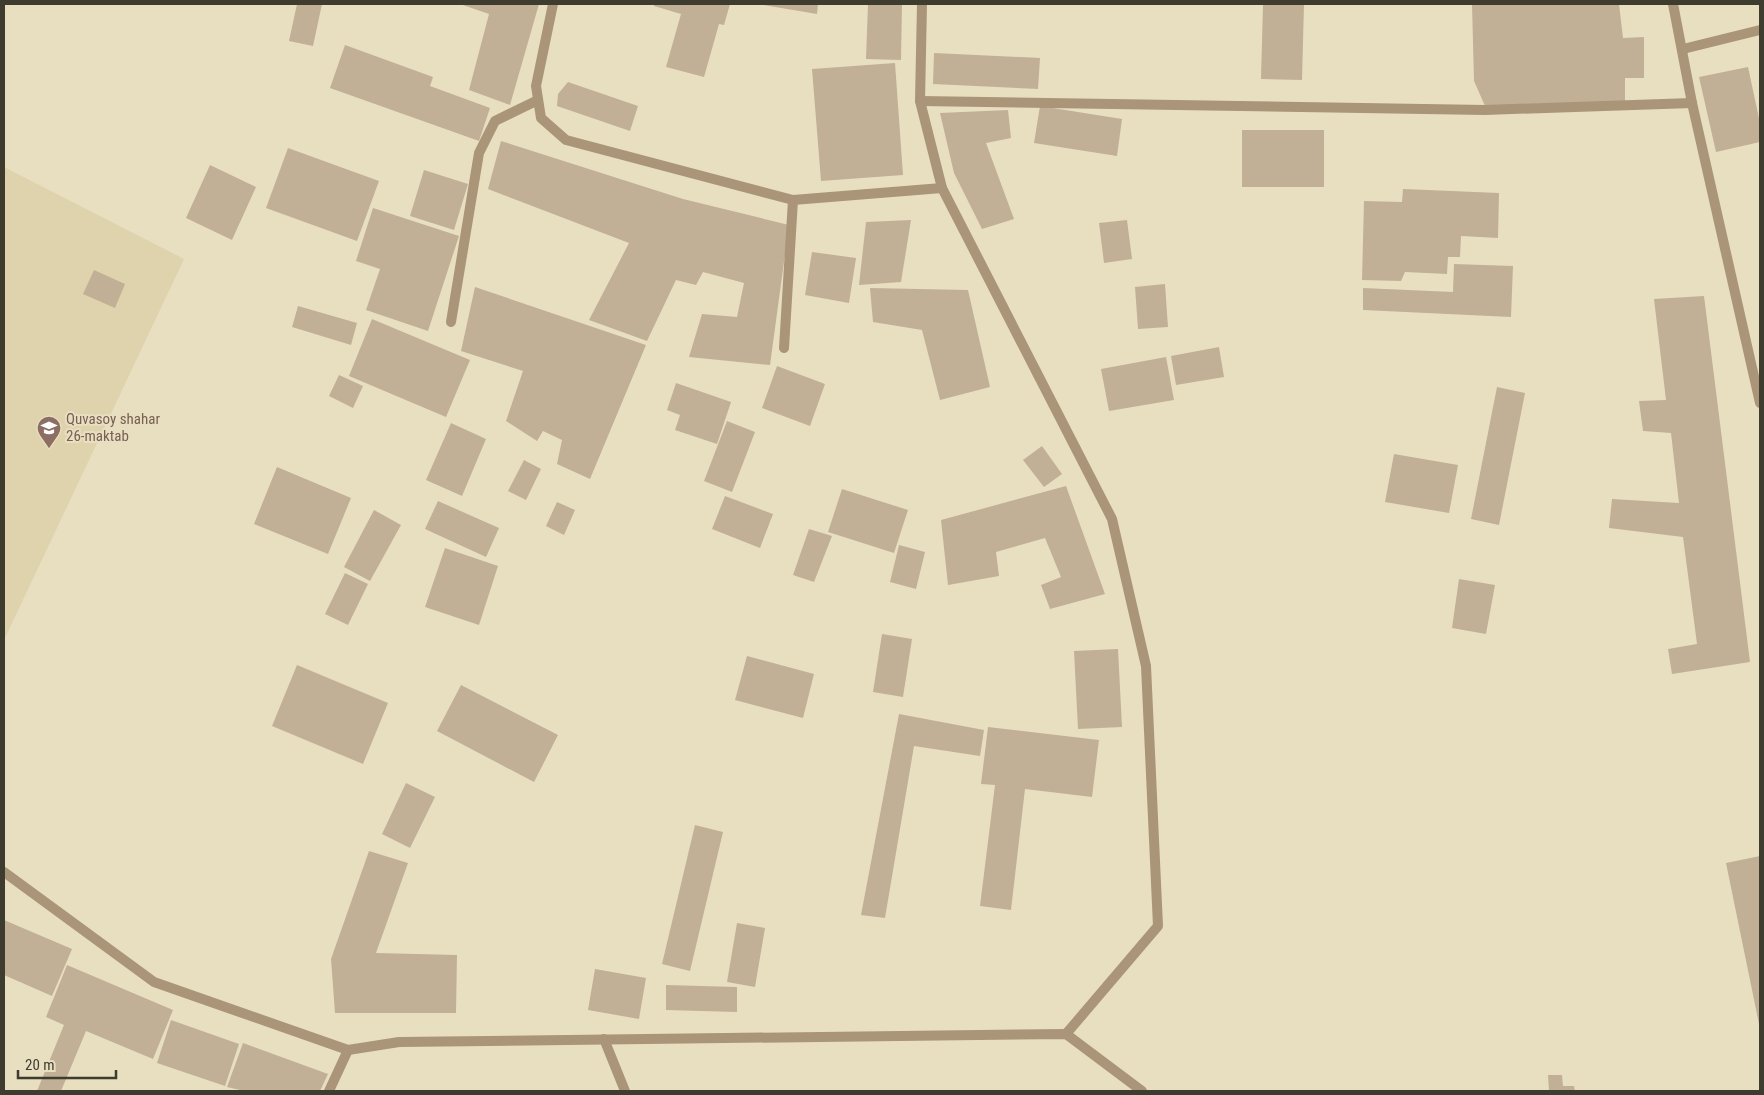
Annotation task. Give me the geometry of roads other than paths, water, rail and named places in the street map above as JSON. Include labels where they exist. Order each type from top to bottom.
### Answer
[{"type":"street","points":[[553,4],[536,86],[541,118],[566,140],[793,200],[942,188]]},
{"type":"street","points":[[922,4],[920,101],[942,188],[1112,519],[1146,666],[1158,926],[1066,1034]]},
{"type":"street","points":[[1673,4],[1692,103],[1760,403]]},
{"type":"street","points":[[1683,49],[1760,30]]},
{"type":"street","points":[[451,322],[479,153],[495,121],[538,100]]},
{"type":"street","points":[[920,101],[1485,110],[1692,103]]},
{"type":"street","points":[[784,348],[793,200]]},
{"type":"street","points":[[4,872],[154,982],[348,1050],[399,1042],[1066,1034],[1142,1091]]},
{"type":"street","points":[[604,1039],[625,1091]]},
{"type":"street","points":[[329,1091],[348,1050]]},
{"type":"place","name":"Quvasoy shahar 26-maktab","points":[[49,449]]}]
